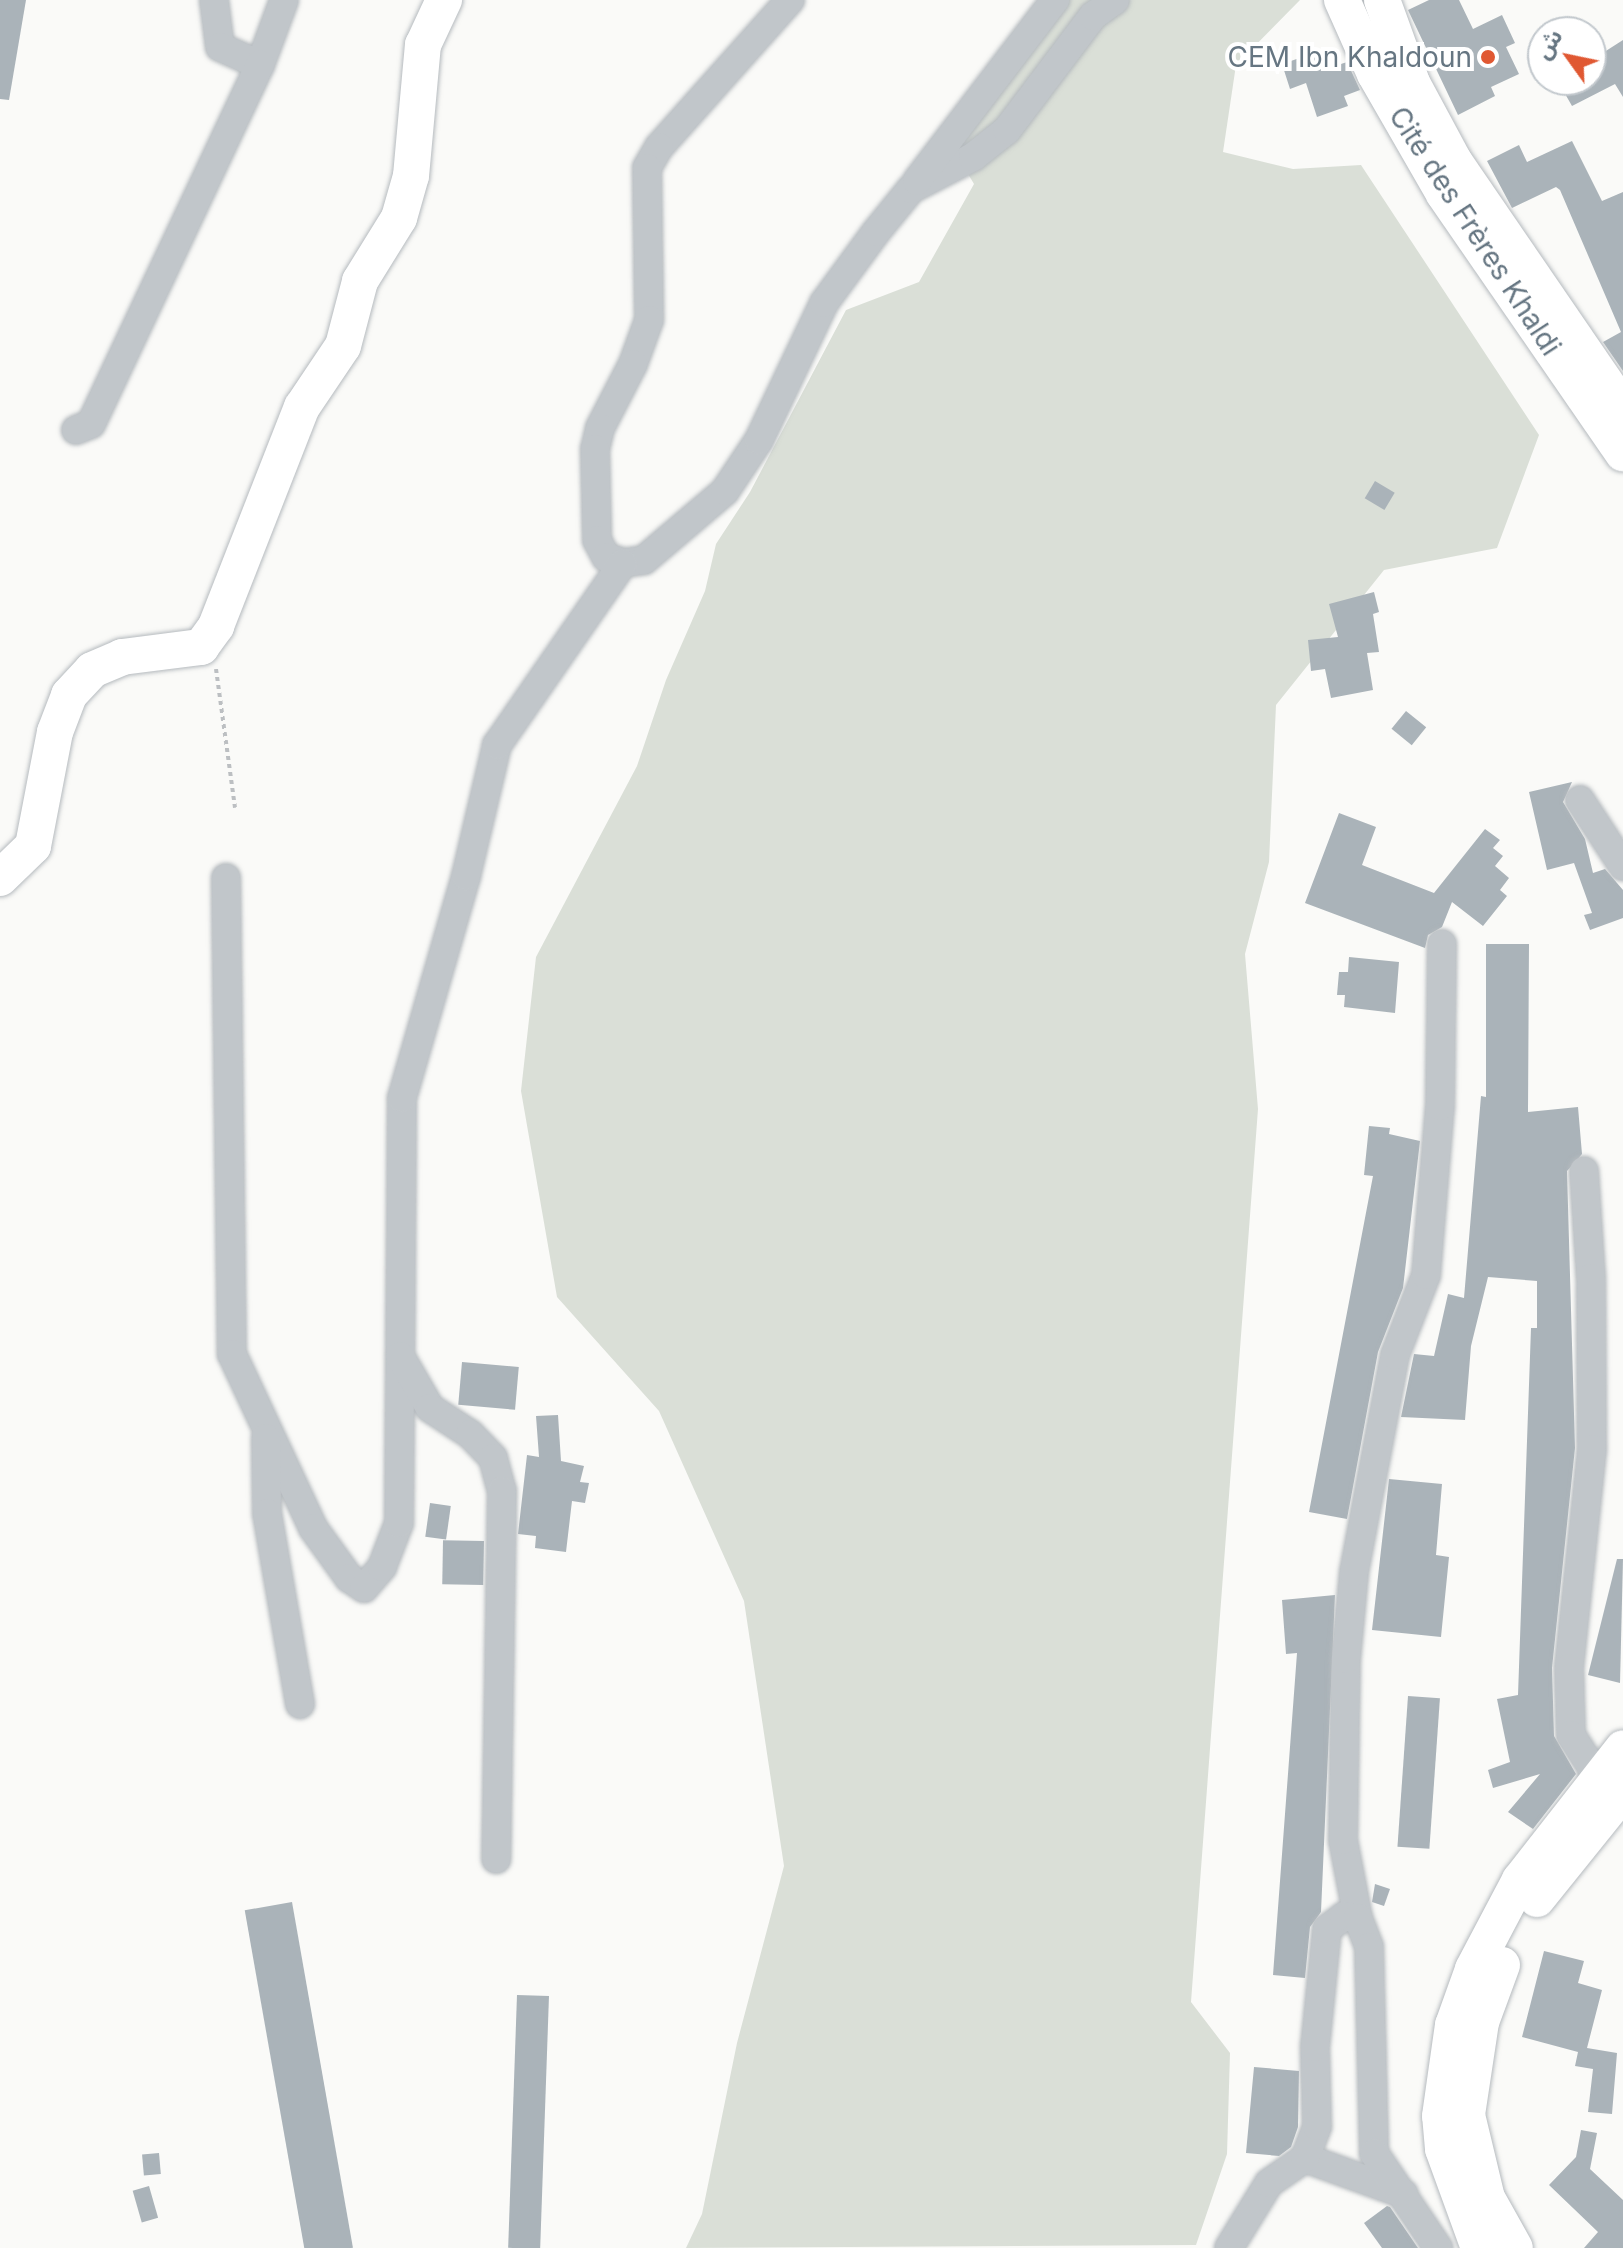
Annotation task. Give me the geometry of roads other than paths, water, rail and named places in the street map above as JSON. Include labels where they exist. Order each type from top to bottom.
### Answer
[{"type":"main road","points":[[0,878],[33,846],[55,732],[69,695],[92,670],[122,657],[201,647],[213,630],[302,407],[343,346],[360,281],[399,218],[411,176],[423,45],[444,0]]},
{"type":"main road","name":"Cité des Frères Khaldi","points":[[1342,0],[1375,74],[1444,194],[1623,453]]},
{"type":"main road","name":"Cité des Frères Khaldi","points":[[1382,0],[1412,83],[1454,161],[1623,408]]},
{"type":"main road","points":[[1515,2248],[1487,2198],[1471,2148],[1468,2087],[1481,2022],[1514,1938],[1538,1897],[1616,1790],[1623,1748]]},
{"type":"main road","points":[[1479,2248],[1443,2149],[1441,2102],[1453,2025],[1494,1924],[1549,1839],[1616,1790]]},
{"type":"street","points":[[214,0],[220,47],[260,65]]},
{"type":"street","points":[[76,430],[91,424],[260,65],[284,0]]},
{"type":"street","points":[[790,0],[659,147],[647,168],[649,320],[600,428],[595,449],[597,540],[606,557],[623,563],[644,560],[725,491],[759,440],[824,303],[1055,0]]},
{"type":"street","points":[[911,189],[973,157],[1007,130],[1093,16],[1115,0]]},
{"type":"street","points":[[226,878],[232,1354],[313,1528],[349,1578],[364,1588],[382,1567],[399,1523],[402,1098],[466,876],[497,745],[623,563]]},
{"type":"street","points":[[1580,800],[1623,866]]},
{"type":"street","points":[[1438,2248],[1374,2153],[1369,2119],[1373,1995],[1369,1947],[1358,1918],[1343,1840],[1347,1644],[1354,1572],[1395,1355],[1426,1275],[1440,1106],[1442,944]]},
{"type":"street","points":[[1584,1171],[1591,1278],[1592,1449],[1569,1668],[1571,1735],[1616,1790]]},
{"type":"street","points":[[400,1355],[430,1408],[470,1434],[493,1458],[502,1491],[496,1859]]},
{"type":"street","points":[[266,1426],[267,1513],[300,1704]]},
{"type":"street","points":[[1229,2248],[1269,2183],[1305,2158],[1317,2126],[1315,2047],[1327,1929],[1344,1916],[1358,1918]]},
{"type":"street","points":[[1305,2158],[1404,2194]]},
{"type":"place","name":"CEM Ibn Khaldoun","points":[[1488,57]]}]
